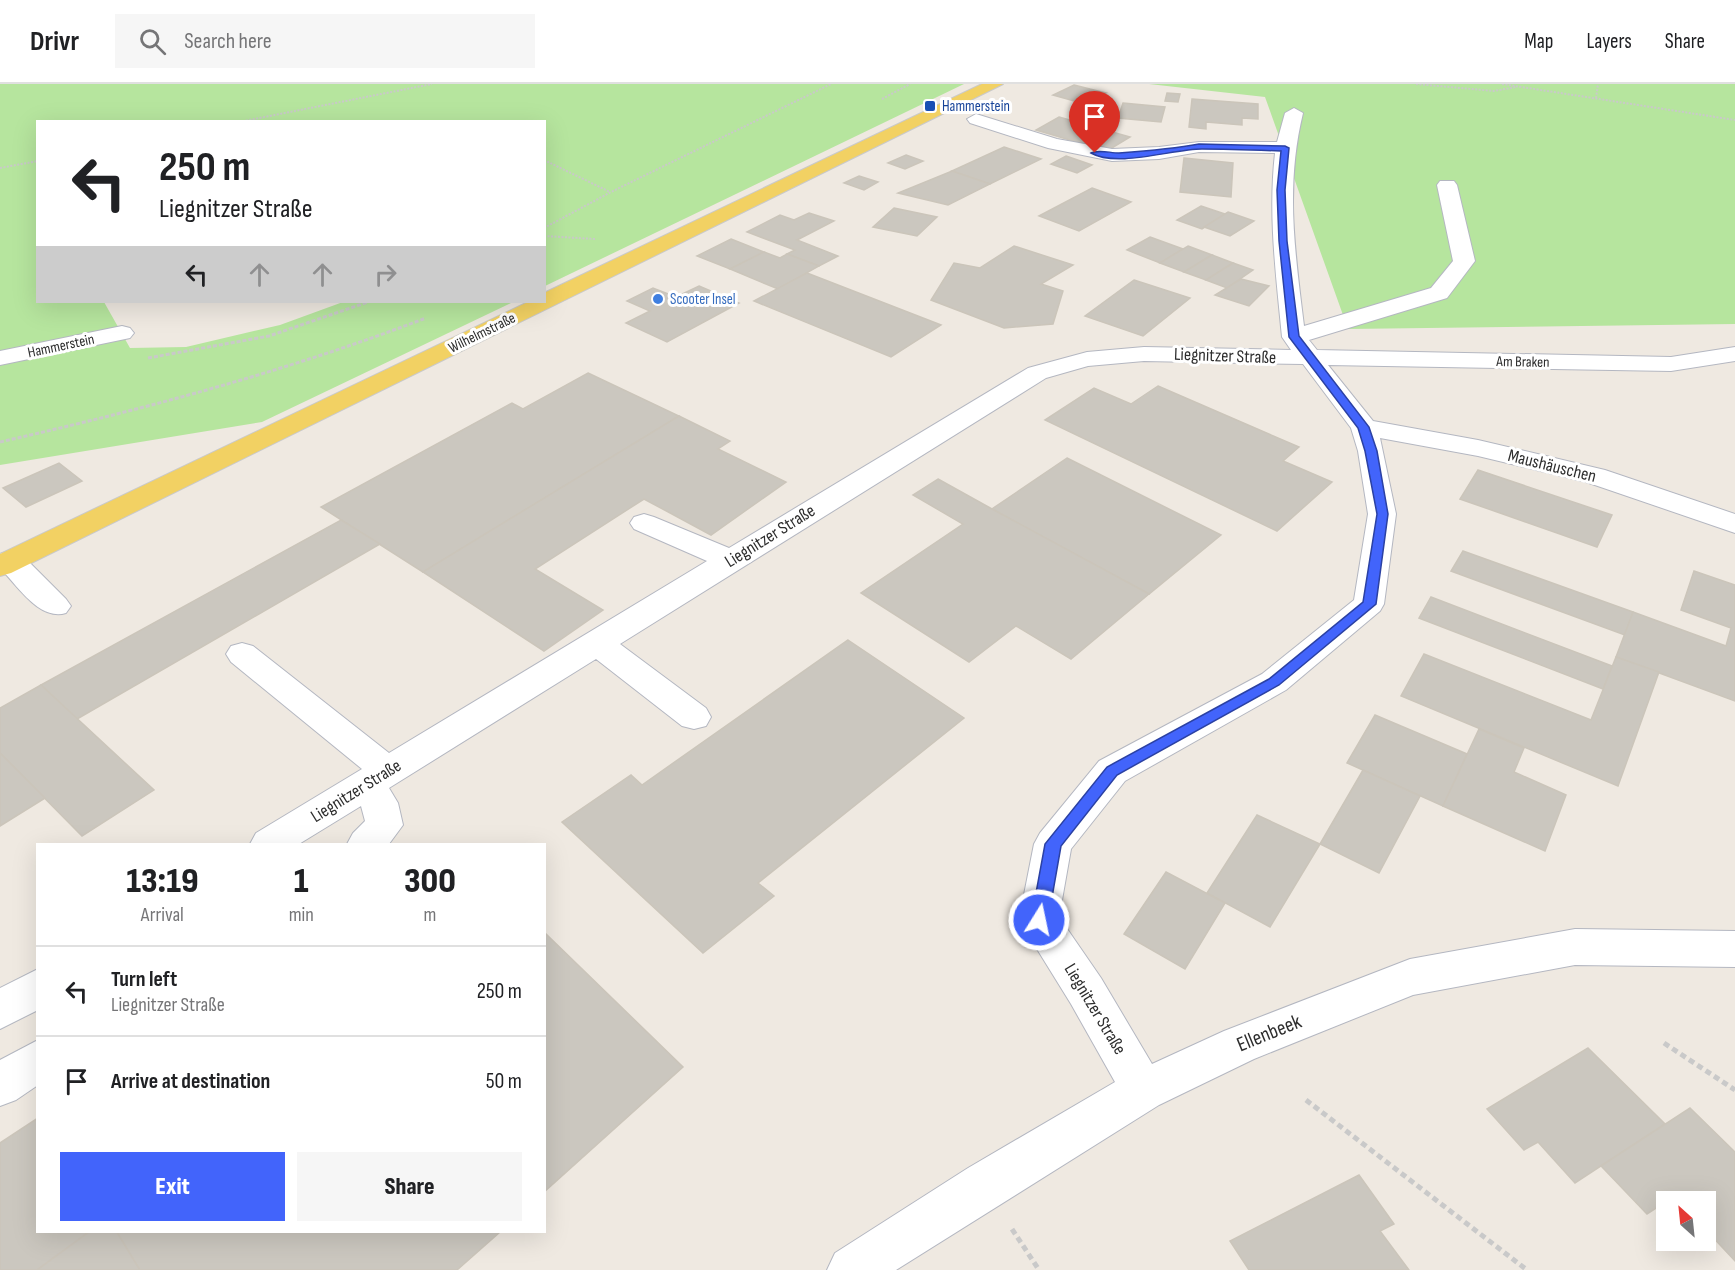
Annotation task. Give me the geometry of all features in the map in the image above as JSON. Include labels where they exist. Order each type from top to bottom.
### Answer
[{"type":"main road","name":"Wilhelmstraße","points":[[546,301],[995,84]]},
{"type":"main road","name":"Wilhelmstraße","points":[[5,563],[542,303]]},
{"type":"street","name":"Liegnitzer Straße","points":[[1143,1090],[1086,991],[1039,920],[1053,844],[1112,771],[1274,682],[1369,604],[1382,514],[1371,451],[1364,427],[1302,348],[1283,241],[1281,190],[1285,148],[1294,113]]},
{"type":"street","points":[[976,119],[1054,144],[1112,155],[1159,153],[1199,147],[1285,148]]},
{"type":"street","name":"Liegnitzer Straße","points":[[270,843],[1036,373],[1087,359],[1143,354],[1302,348],[1440,292],[1464,261],[1447,185]]},
{"type":"street","name":"Hammerstein","points":[[0,358],[122,333]]},
{"type":"street","name":"Am Braken","points":[[1302,348],[1671,364],[1735,354]]},
{"type":"street","name":"Maushäuschen","points":[[1364,427],[1478,448],[1595,476],[1735,524]]},
{"type":"street","points":[[644,524],[731,560]]},
{"type":"street","points":[[5,563],[55,606]]},
{"type":"street","points":[[596,643],[694,717]]},
{"type":"street","points":[[242,654],[376,779],[384,825],[367,843]]},
{"type":"street","name":"Ellenbeek","points":[[852,1270],[1143,1090],[1239,1045],[1410,977],[1575,947],[1735,948]]},
{"type":"street","points":[[0,1010],[36,988]]},
{"type":"street","points":[[0,1085],[36,1061]]},
{"type":"path","points":[[249,120],[432,84]]},
{"type":"path","points":[[546,227],[611,192],[831,84]]},
{"type":"path","points":[[1416,84],[1494,91],[1519,86]]},
{"type":"path","points":[[1502,84],[1735,120]]},
{"type":"path","points":[[1596,98],[1598,84]]},
{"type":"path","points":[[0,168],[36,161]]},
{"type":"path","points":[[546,161],[611,192]]},
{"type":"path","points":[[546,236],[596,239]]},
{"type":"path","points":[[141,359],[270,336],[365,303]]},
{"type":"path","points":[[0,442],[205,393],[284,370],[437,314]]},
{"type":"path","points":[[1664,1043],[1735,1090]]},
{"type":"path","points":[[1306,1100],[1527,1270]]},
{"type":"green space","points":[[0,84],[964,84],[546,286],[546,120],[36,120],[36,303],[105,303],[130,348],[186,347],[280,325],[340,303],[511,303],[262,422],[0,465]]},
{"type":"green space","points":[[1149,84],[1735,84],[1735,324],[1348,329],[1265,97]]},
{"type":"building","points":[[1074,85],[1106,93],[1085,104],[1053,95]]},
{"type":"building","points":[[1167,93],[1180,94],[1178,102],[1165,101]]},
{"type":"building","points":[[1192,99],[1258,104],[1258,119],[1242,118],[1242,125],[1206,122],[1206,129],[1189,127]]},
{"type":"building","points":[[1123,103],[1165,107],[1161,122],[1118,118]]},
{"type":"building","points":[[1059,117],[1130,137],[1107,151],[1036,130]]},
{"type":"building","points":[[1004,147],[1041,159],[990,184],[952,171]]},
{"type":"building","points":[[906,155],[923,161],[905,169],[888,163]]},
{"type":"building","points":[[1066,156],[1092,165],[1077,173],[1051,164]]},
{"type":"building","points":[[1184,158],[1233,163],[1231,197],[1180,192]]},
{"type":"building","points":[[952,171],[990,184],[948,205],[898,193]]},
{"type":"building","points":[[859,176],[878,182],[864,190],[844,183]]},
{"type":"building","points":[[1092,188],[1131,202],[1079,231],[1039,216]]},
{"type":"building","points":[[1201,206],[1225,214],[1202,229],[1177,220]]},
{"type":"building","points":[[894,208],[937,217],[917,236],[873,227]]},
{"type":"building","points":[[1228,212],[1254,221],[1230,236],[1204,227]]},
{"type":"building","points":[[809,213],[834,221],[797,240],[838,256],[819,266],[787,254],[795,250],[747,232],[780,215],[794,220]]},
{"type":"building","points":[[1150,237],[1183,249],[1160,263],[1127,250]]},
{"type":"building","points":[[731,239],[764,252],[730,269],[697,256]]},
{"type":"building","points":[[1014,246],[1073,265],[1041,284],[1063,291],[1053,324],[1004,328],[931,300],[954,263],[980,268]]},
{"type":"building","points":[[1188,246],[1212,255],[1184,272],[1160,263]]},
{"type":"building","points":[[764,252],[780,258],[787,254],[819,266],[778,289],[730,269]]},
{"type":"building","points":[[1212,255],[1233,263],[1206,280],[1184,272]]},
{"type":"building","points":[[1233,263],[1253,270],[1227,288],[1206,280]]},
{"type":"building","points":[[807,273],[941,325],[891,357],[754,301]]},
{"type":"building","points":[[1241,279],[1269,286],[1249,306],[1215,295]]},
{"type":"building","points":[[1134,280],[1190,298],[1143,336],[1085,316]]},
{"type":"building","points":[[699,286],[739,303],[667,342],[626,323],[650,311],[627,301],[653,288],[676,297]]},
{"type":"building","points":[[588,373],[679,416],[423,572],[321,507],[512,403],[523,409]]},
{"type":"building","points":[[1158,386],[1299,447],[1283,461],[1332,482],[1277,531],[1045,420],[1094,388],[1131,404]]},
{"type":"building","points":[[679,416],[730,441],[718,449],[786,482],[711,535],[644,499],[535,569],[603,610],[544,651],[423,572]]},
{"type":"building","points":[[1067,458],[1221,535],[1149,594],[992,509]]},
{"type":"building","points":[[59,463],[82,481],[26,507],[3,488]]},
{"type":"building","points":[[1478,470],[1612,515],[1597,547],[1460,499]]},
{"type":"building","points":[[938,479],[1149,594],[1071,659],[1016,626],[969,662],[861,593],[963,524],[913,495]]},
{"type":"building","points":[[341,520],[380,544],[77,719],[41,685]]},
{"type":"building","points":[[1463,551],[1633,612],[1625,635],[1451,571]]},
{"type":"building","points":[[1694,571],[1735,585],[1735,701],[1616,657],[1633,612],[1726,646],[1731,628],[1681,610]]},
{"type":"building","points":[[1431,597],[1612,666],[1603,689],[1419,618]]},
{"type":"building","points":[[848,640],[964,718],[758,883],[774,896],[703,953],[562,822],[631,775],[642,785]]},
{"type":"building","points":[[1424,654],[1591,720],[1616,657],[1659,672],[1618,786],[1401,696]]},
{"type":"building","points":[[41,685],[154,790],[82,836],[0,753],[0,708]]},
{"type":"building","points":[[1375,715],[1467,754],[1443,806],[1347,763]]},
{"type":"building","points":[[1479,729],[1524,748],[1514,772],[1566,795],[1545,851],[1443,806]]},
{"type":"building","points":[[0,753],[45,798],[0,826]]},
{"type":"building","points":[[1363,770],[1420,796],[1379,873],[1320,844]]},
{"type":"building","points":[[1257,815],[1320,844],[1270,927],[1207,893]]},
{"type":"building","points":[[1166,872],[1225,903],[1185,969],[1124,934]]},
{"type":"building","points":[[546,934],[683,1067],[546,1190]]},
{"type":"building","points":[[1588,1048],[1665,1124],[1575,1183],[1538,1142],[1524,1150],[1487,1109]]},
{"type":"building","points":[[1690,1108],[1735,1152],[1735,1261],[1716,1241],[1716,1191],[1656,1191],[1656,1208],[1647,1214],[1601,1166]]},
{"type":"building","points":[[36,1119],[36,1233],[88,1233],[37,1270],[0,1270],[0,1143]]},
{"type":"building","points":[[1359,1175],[1394,1224],[1380,1231],[1409,1270],[1249,1270],[1230,1241]]},
{"type":"building","points":[[88,1233],[118,1233],[140,1270],[37,1270]]},
{"type":"building","points":[[118,1233],[499,1233],[457,1270],[140,1270]]},
{"type":"place","name":"Hammerstein","points":[[930,106]]},
{"type":"place","name":"Scooter Insel","points":[[658,299]]},
{"type":"route","points":[[1039,920],[1053,844],[1112,771],[1274,682],[1369,604],[1382,514],[1371,451],[1364,427],[1294,337],[1283,241],[1281,190],[1285,148],[1199,147],[1159,153],[1112,155],[1095,153]]}]
